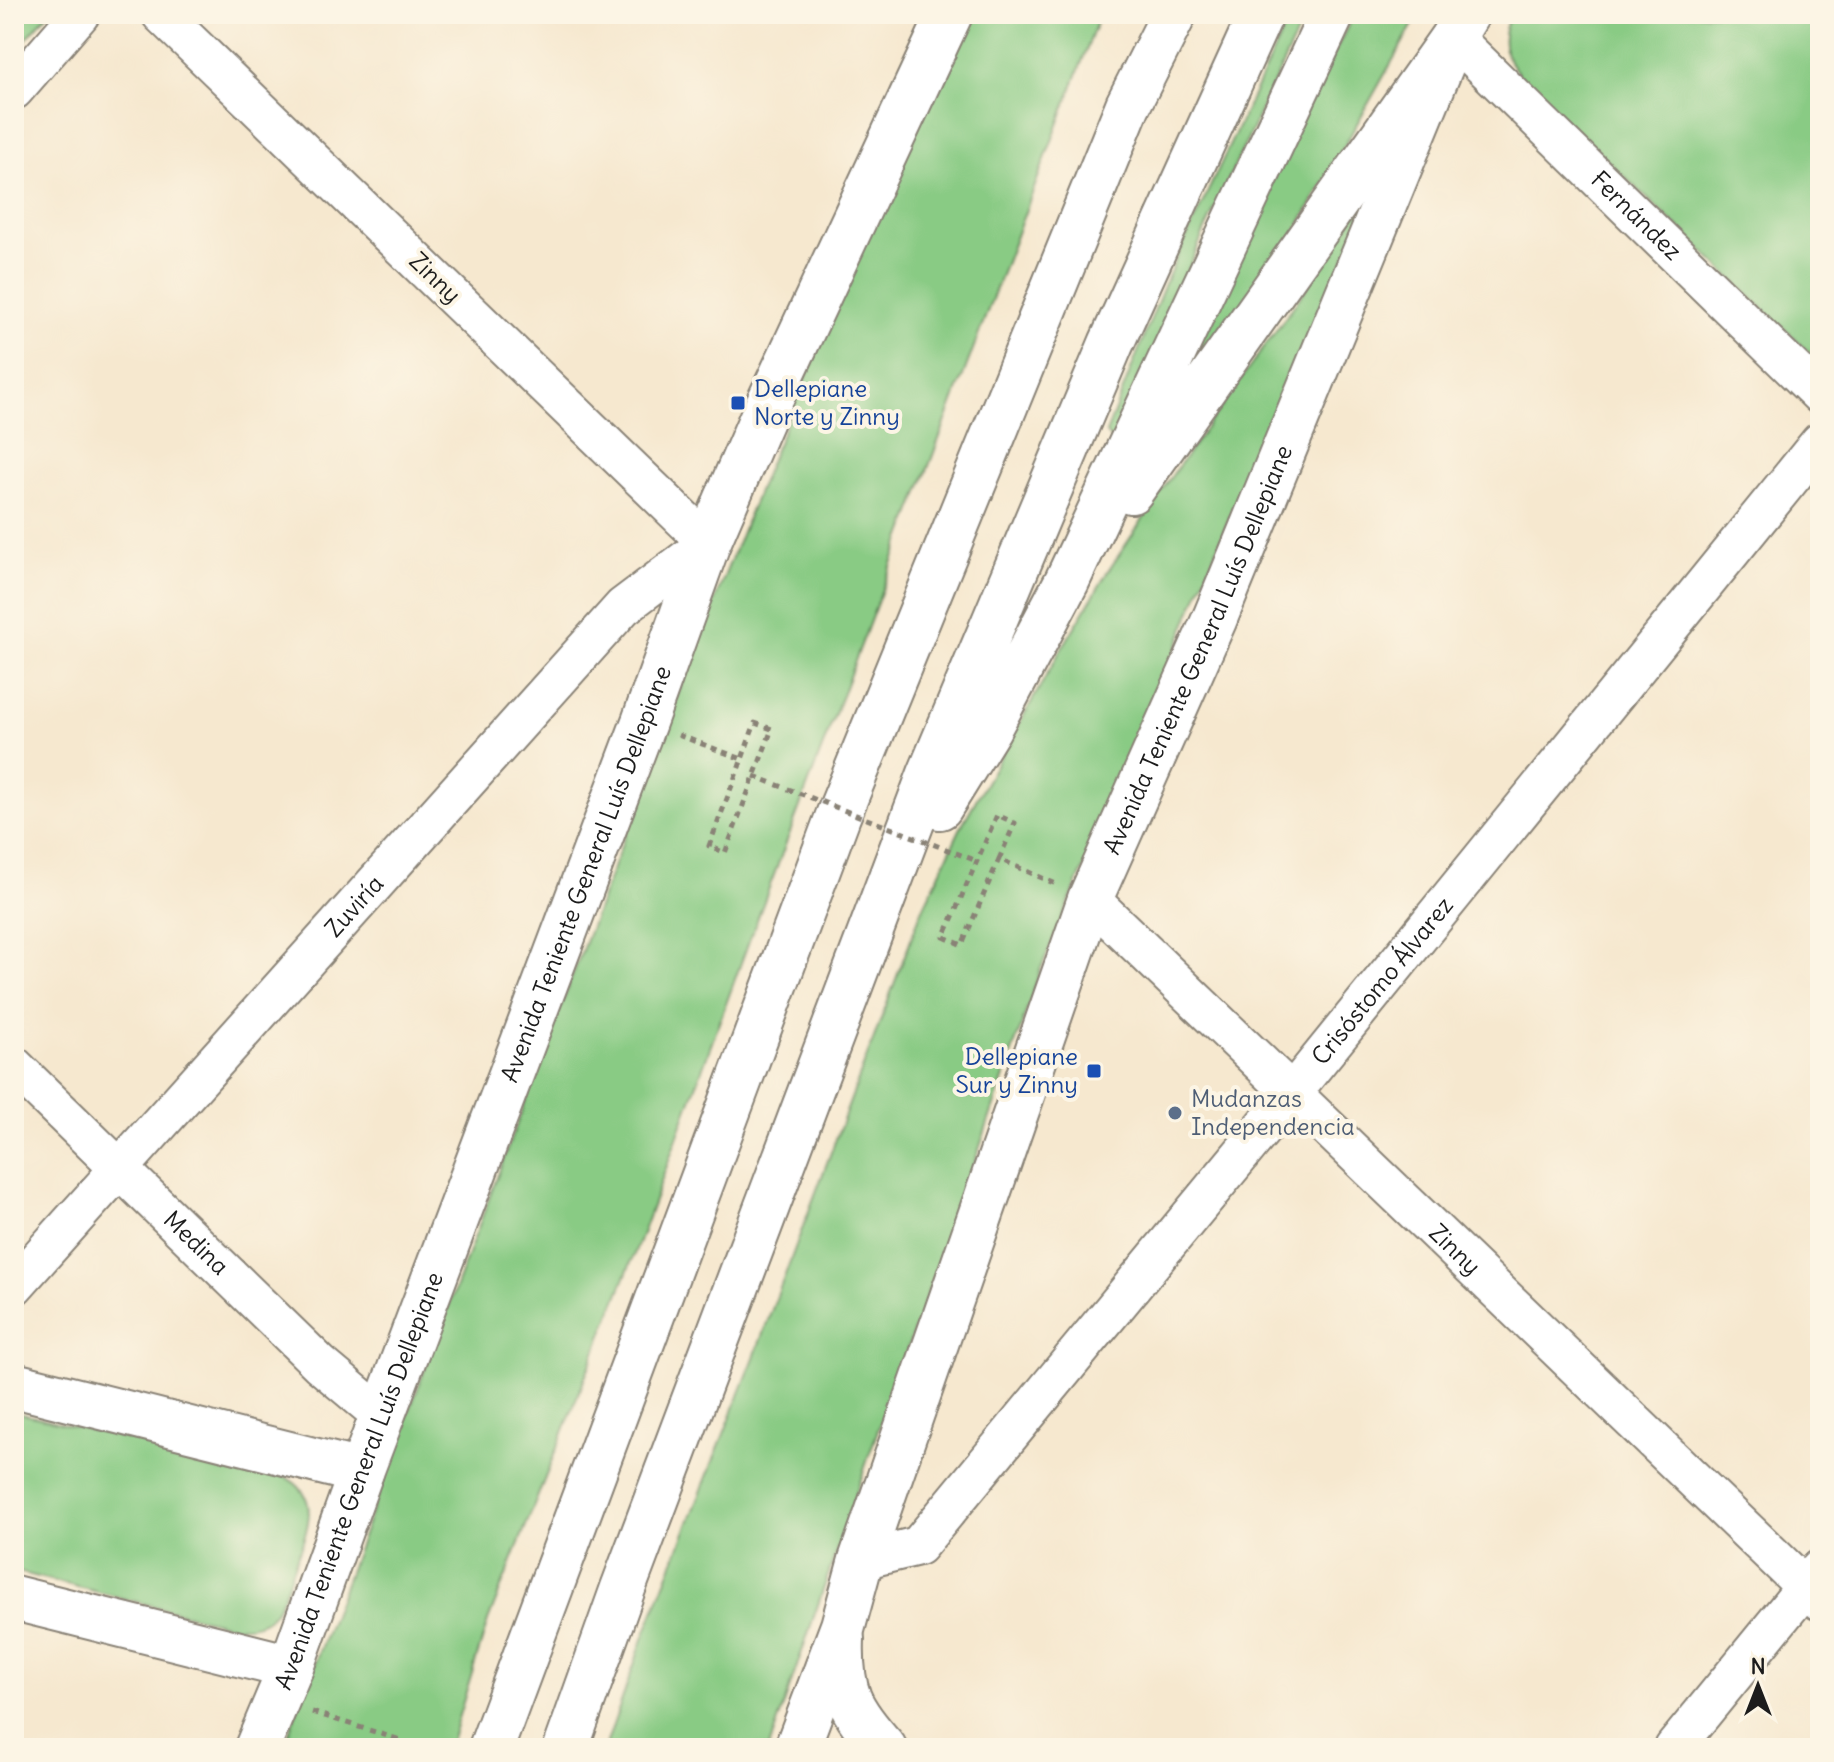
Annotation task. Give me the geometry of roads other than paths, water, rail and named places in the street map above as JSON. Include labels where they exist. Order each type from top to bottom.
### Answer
[{"type":"main road","name":"Avenida Teniente General Luís Dellepiane","points":[[257,1748],[284,1684],[708,543],[763,415],[950,14]]},
{"type":"main road","points":[[1128,105],[1150,14]]},
{"type":"main road","points":[[491,1748],[838,816],[1128,105],[1174,14]]},
{"type":"main road","points":[[566,1748],[930,774],[1111,344],[1261,14]]},
{"type":"main road","points":[[888,891],[989,728],[1067,581],[1332,14]]},
{"type":"main road","name":"Avenida Teniente General Luís Dellepiane","points":[[797,1748],[843,1626],[861,1560],[1090,899],[1215,618],[1460,26]]},
{"type":"main road","points":[[1067,581],[1460,26]]},
{"type":"main road","points":[[14,1385],[361,1472]]},
{"type":"main road","points":[[14,1598],[284,1684]]},
{"type":"main road","points":[[843,1626],[841,1656],[848,1699],[859,1720],[884,1748]]},
{"type":"street","points":[[14,90],[80,14]]},
{"type":"street","name":"Zinny","points":[[161,14],[708,543]]},
{"type":"street","name":"Fernández","points":[[1460,26],[1820,395]]},
{"type":"street","name":"Crisóstomo Álvarez","points":[[861,1560],[918,1546],[1291,1094],[1820,442]]},
{"type":"street","name":"Zuviría","points":[[14,1286],[623,607],[708,543]]},
{"type":"street","name":"Zinny","points":[[1090,899],[1291,1094],[1815,1586]]},
{"type":"street","name":"Medina","points":[[14,1066],[320,1364],[382,1416]]},
{"type":"street","points":[[1674,1748],[1815,1586]]},
{"type":"place","name":"Dellepiane Norte y Zinny","points":[[738,403]]},
{"type":"place","name":"Dellepiane Sur y Zinny","points":[[1094,1071]]},
{"type":"place","name":"Mudanzas Independencia","points":[[1175,1113]]}]
